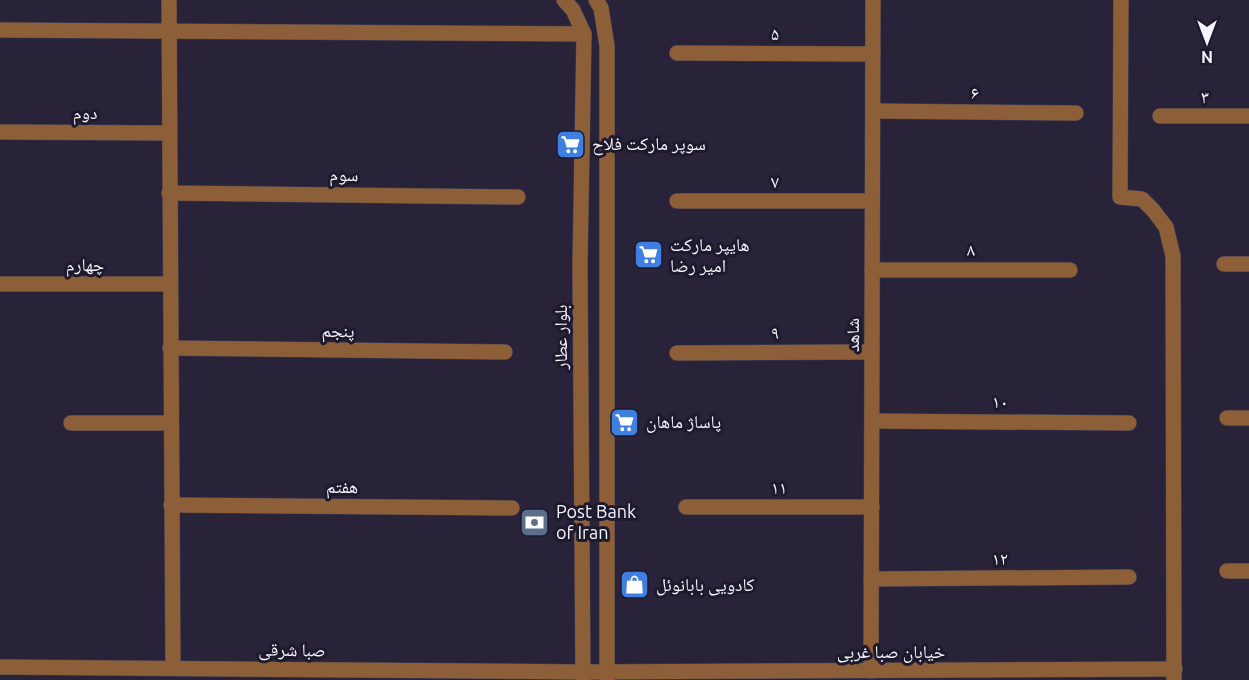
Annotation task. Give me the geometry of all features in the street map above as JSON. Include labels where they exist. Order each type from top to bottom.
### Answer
[{"type":"street","points":[[169,0],[173,668]]},
{"type":"street","name":"بلوار عطار","points":[[564,0],[573,10],[584,34],[580,265],[583,676]]},
{"type":"street","points":[[596,0],[601,8],[607,46],[607,676]]},
{"type":"street","name":"شاهد","points":[[871,671],[873,0]]},
{"type":"street","points":[[1121,0],[1120,197],[1142,199],[1153,210],[1166,227],[1173,256],[1175,675]]},
{"type":"street","points":[[0,30],[584,34]]},
{"type":"street","name":"۵","points":[[677,53],[873,54]]},
{"type":"street","name":"۶","points":[[873,111],[1076,113]]},
{"type":"street","name":"۳","points":[[1161,116],[1249,116]]},
{"type":"street","name":"دوم","points":[[0,132],[169,133]]},
{"type":"street","name":"سوم","points":[[169,193],[518,197]]},
{"type":"street","name":"۷","points":[[677,201],[872,201]]},
{"type":"street","points":[[1224,264],[1249,264]]},
{"type":"street","name":"۸","points":[[872,270],[1070,270]]},
{"type":"street","name":"چهارم","points":[[0,284],[170,284]]},
{"type":"street","name":"پنجم","points":[[170,348],[505,352]]},
{"type":"street","name":"۹","points":[[677,353],[872,352]]},
{"type":"street","points":[[1227,418],[1249,418]]},
{"type":"street","name":"۱۰","points":[[872,421],[1129,423]]},
{"type":"street","points":[[71,423],[171,423]]},
{"type":"street","name":"هفتم","points":[[171,506],[513,508]]},
{"type":"street","name":"۱۱","points":[[686,507],[872,507]]},
{"type":"street","points":[[1227,571],[1249,571]]},
{"type":"street","name":"۱۲","points":[[871,579],[1129,577]]},
{"type":"street","name":"صبا شرقی","points":[[0,667],[173,668],[356,675],[583,676]]},
{"type":"street","name":"خیابان صبا غربی","points":[[583,676],[871,671],[951,675],[1175,675]]},
{"type":"place","name":"سوپر مارکت فلاح","points":[[571,144]]},
{"type":"place","name":"هایپر مارکت امیر رضا","points":[[649,255]]},
{"type":"place","name":"پاساژ ماهان","points":[[625,422]]},
{"type":"place","name":"Post Bank of Iran","points":[[535,522]]},
{"type":"place","name":"کادویی بابانوئل","points":[[635,585]]}]
